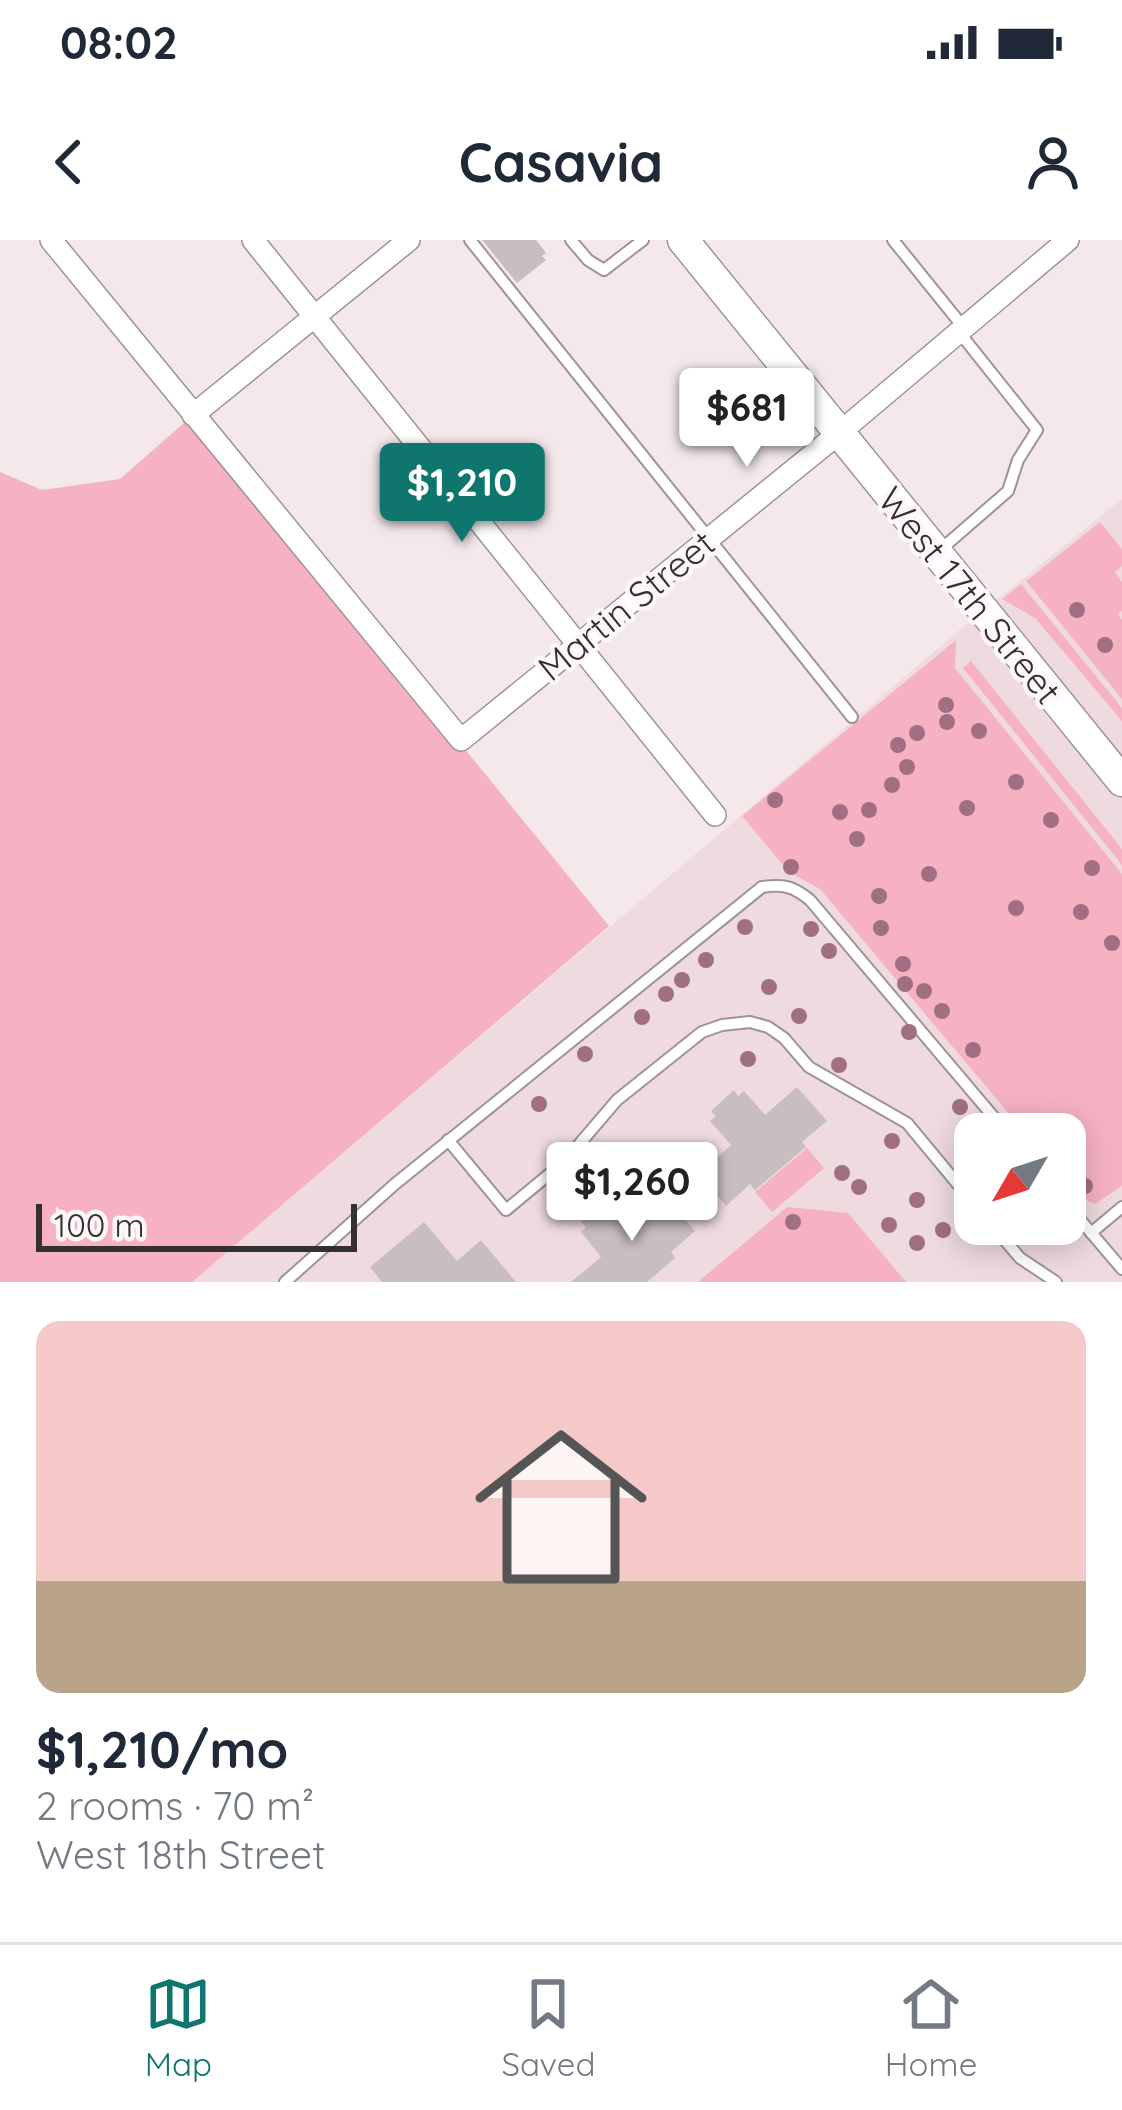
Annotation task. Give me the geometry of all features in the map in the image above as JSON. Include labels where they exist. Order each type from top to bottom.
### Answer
[{"type":"street","points":[[51,240],[194,415],[409,240]]},
{"type":"street","points":[[254,240],[715,815]]},
{"type":"street","name":"West 17th Street","points":[[683,240],[936,553],[1107,753],[1122,781]]},
{"type":"street","name":"Martin Street","points":[[194,415],[461,740],[1068,240]]},
{"type":"lane","points":[[470,240],[852,717]]},
{"type":"lane","points":[[572,240],[588,260],[604,270],[644,240]]},
{"type":"lane","points":[[893,240],[1037,430],[1018,460],[1008,491],[936,553]]},
{"type":"lane","points":[[285,1282],[448,1140],[762,886],[782,884],[810,900],[990,1113]]},
{"type":"lane","points":[[448,1140],[506,1210],[564,1162],[617,1100],[702,1032],[750,1022],[768,1027],[809,1066],[907,1123],[954,1179]]},
{"type":"lane","points":[[1091,1233],[1122,1208]]},
{"type":"lane","points":[[1086,1227],[1122,1269]]},
{"type":"lane","points":[[1009,1245],[1056,1282]]},
{"type":"shaded area","points":[[193,415],[609,926],[192,1282],[0,1282],[0,472],[42,490],[120,479]]},
{"type":"shaded area","points":[[1122,499],[1122,1282],[192,1282],[956,633]]},
{"type":"shaded area","points":[[1100,522],[1122,549],[1122,566],[1115,572],[1122,582],[1118,614],[1122,620],[1122,699],[1026,581]]},
{"type":"shaded area","points":[[1021,584],[1122,708],[1122,721],[1035,618],[1002,599]]},
{"type":"shaded area","points":[[956,640],[955,668],[1122,874],[1122,1186],[1095,1204],[1086,1200],[1086,1113],[1008,1113],[820,889],[788,871],[742,816]]},
{"type":"shaded area","points":[[971,661],[1122,849],[1122,865],[963,668]]},
{"type":"shaded area","points":[[807,1148],[824,1168],[772,1212],[755,1192]]},
{"type":"shaded area","points":[[787,1207],[848,1213],[906,1282],[698,1282]]},
{"type":"building","points":[[482,240],[536,240],[546,260],[517,283]]},
{"type":"building","points":[[797,1087],[827,1121],[802,1142],[806,1147],[755,1190],[750,1184],[726,1206],[699,1174],[731,1145],[710,1121],[716,1116],[711,1111],[734,1090],[738,1096],[744,1091],[765,1115]]},
{"type":"building","points":[[668,1199],[695,1231],[671,1252],[675,1258],[647,1282],[571,1282],[601,1257],[581,1232],[586,1227],[581,1222],[604,1202],[609,1207],[614,1203],[636,1227]]},
{"type":"building","points":[[424,1222],[457,1261],[481,1240],[516,1282],[382,1282],[370,1267]]}]
